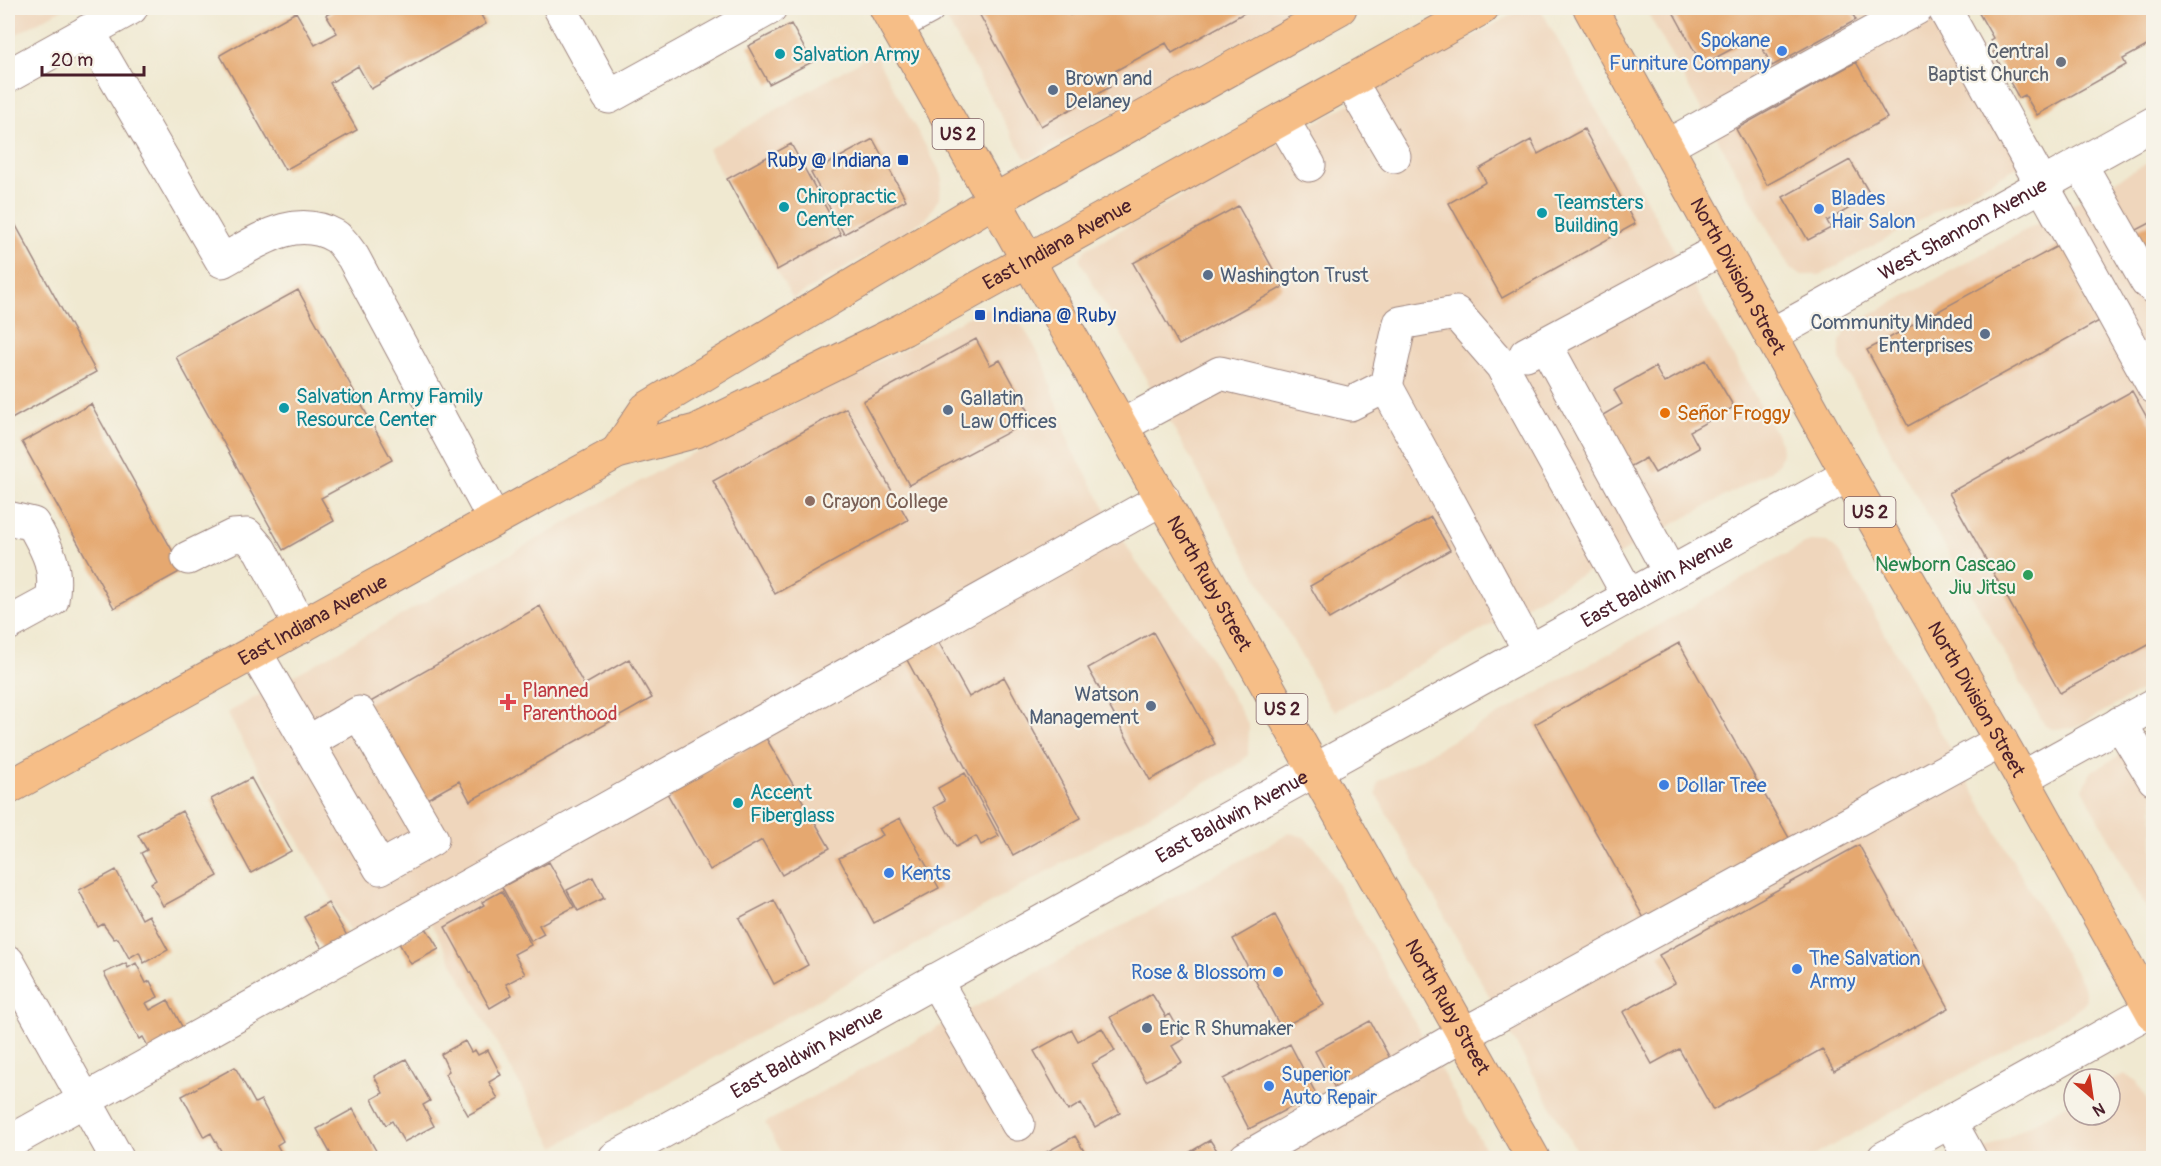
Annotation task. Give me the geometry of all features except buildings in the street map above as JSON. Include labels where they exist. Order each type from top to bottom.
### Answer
[{"type":"main road","name":"East Indiana Avenue","points":[[8,788],[617,452],[696,431],[746,409],[1031,260],[1482,8]]},
{"type":"main road","name":"North Division Street","points":[[1590,8],[1848,474],[2153,1011]]},
{"type":"main road","name":"East Indiana Avenue","points":[[617,452],[646,409],[995,200],[1322,12]]},
{"type":"main road","name":"North Ruby Street","points":[[891,16],[1031,260],[1533,1158]]},
{"type":"street","points":[[8,76],[131,8]]},
{"type":"street","points":[[560,8],[609,96],[771,8]]},
{"type":"street","points":[[891,16],[928,8]]},
{"type":"street","points":[[1667,146],[1917,8]]},
{"type":"street","points":[[1944,8],[2154,387]]},
{"type":"street","points":[[88,32],[222,261],[281,229],[315,229],[337,237],[352,257],[494,519]]},
{"type":"street","points":[[1350,81],[1394,156]]},
{"type":"street","points":[[1282,118],[1309,165]]},
{"type":"street","name":"West Shannon Avenue","points":[[1771,335],[2154,123]]},
{"type":"street","points":[[2080,164],[2147,282],[2154,286]]},
{"type":"street","points":[[1502,366],[1723,248]]},
{"type":"street","points":[[1530,651],[1386,386],[1400,323],[1456,313],[1502,366],[1629,596]]},
{"type":"street","points":[[1545,344],[1670,573]]},
{"type":"street","points":[[1123,425],[1220,373],[1350,404],[1386,386]]},
{"type":"street","name":"East Baldwin Avenue","points":[[615,1158],[1848,474]]},
{"type":"street","points":[[8,1143],[1163,498]]},
{"type":"street","points":[[8,518],[33,524],[50,556],[56,581],[52,600],[8,624]]},
{"type":"street","points":[[188,558],[233,536],[247,535],[260,550],[301,627]]},
{"type":"street","points":[[255,652],[380,868],[432,839],[359,713],[308,742]]},
{"type":"street","points":[[2022,778],[2154,705]]},
{"type":"street","points":[[2120,723],[2152,772]]},
{"type":"street","points":[[1246,1158],[1464,1034],[2001,741]]},
{"type":"street","points":[[8,962],[117,1158]]},
{"type":"street","points":[[935,980],[1018,1124]]},
{"type":"street","points":[[1884,1158],[2153,1011]]},
{"type":"street","points":[[1950,1122],[1970,1158]]},
{"type":"shaded area","points":[[8,8],[64,8],[8,39]]},
{"type":"shaded area","points":[[940,8],[1302,8],[1031,158],[1025,158]]},
{"type":"shaded area","points":[[1524,8],[1540,8],[1781,443],[1782,452],[1779,462],[1770,471],[1335,711],[1328,704],[1079,259],[1086,249]]},
{"type":"shaded area","points":[[1645,8],[1964,8],[1958,11],[2041,154],[1820,275],[1801,275],[1790,269]]},
{"type":"shaded area","points":[[874,53],[939,170],[942,180],[939,198],[926,219],[793,299],[708,149]]},
{"type":"shaded area","points":[[2153,160],[2153,684],[2074,728],[2052,729],[2045,726],[1840,359],[1840,342],[1845,331],[1856,323]]},
{"type":"shaded area","points":[[987,308],[1017,318],[1031,340],[1045,366],[1071,448],[1136,562],[1200,640],[1249,726],[1248,755],[1236,766],[554,1147],[419,902],[353,937],[227,713],[671,464]]},
{"type":"shaded area","points":[[1810,541],[1828,542],[1839,552],[2084,987],[2086,999],[2083,1005],[2075,1011],[1810,1158],[1580,1158],[1376,794],[1378,782]]},
{"type":"shaded area","points":[[2153,736],[2153,921],[2083,789],[2091,772]]},
{"type":"shaded area","points":[[1290,833],[1304,837],[1320,853],[1490,1158],[785,1158],[765,1123]]},
{"type":"shaded area","points":[[2125,1075],[2136,1080],[2153,1111],[2153,1158],[1970,1158],[2062,1108],[2062,1127],[2122,1127],[2122,1076]]},
{"type":"place","name":"Spokane Furniture Company","points":[[1782,51]]},
{"type":"place","name":"Salvation Army","points":[[780,54]]},
{"type":"place","name":"Central Baptist Church","points":[[2061,62]]},
{"type":"place","name":"Brown and Delaney","points":[[1053,90]]},
{"type":"place","name":"Ruby @ Indiana","points":[[903,160]]},
{"type":"place","name":"Chiropractic Center","points":[[784,207]]},
{"type":"place","name":"Blades Hair Salon","points":[[1819,209]]},
{"type":"place","name":"Teamsters Building","points":[[1542,213]]},
{"type":"place","name":"Washington Trust","points":[[1208,275]]},
{"type":"place","name":"Indiana @ Ruby","points":[[980,315]]},
{"type":"place","name":"Community Minded Enterprises","points":[[1985,334]]},
{"type":"place","name":"Salvation Army Family Resource Center","points":[[284,408]]},
{"type":"place","name":"Gallatin Law Offices","points":[[948,410]]},
{"type":"place","name":"Señor Froggy","points":[[1665,413]]},
{"type":"place","name":"Crayon College","points":[[810,501]]},
{"type":"place","name":"Newborn Cascao Jiu Jitsu","points":[[2028,575]]},
{"type":"place","name":"Planned Parenthood","points":[[508,702]]},
{"type":"place","name":"Watson Management","points":[[1151,706]]},
{"type":"place","name":"Dollar Tree","points":[[1664,785]]},
{"type":"place","name":"Accent Fiberglass","points":[[738,803]]},
{"type":"place","name":"Kents","points":[[889,873]]},
{"type":"place","name":"The Salvation Army","points":[[1797,969]]},
{"type":"place","name":"Rose & Blossom","points":[[1278,972]]},
{"type":"place","name":"Eric R Shumaker","points":[[1147,1028]]},
{"type":"place","name":"Superior Auto Repair","points":[[1269,1086]]}]
